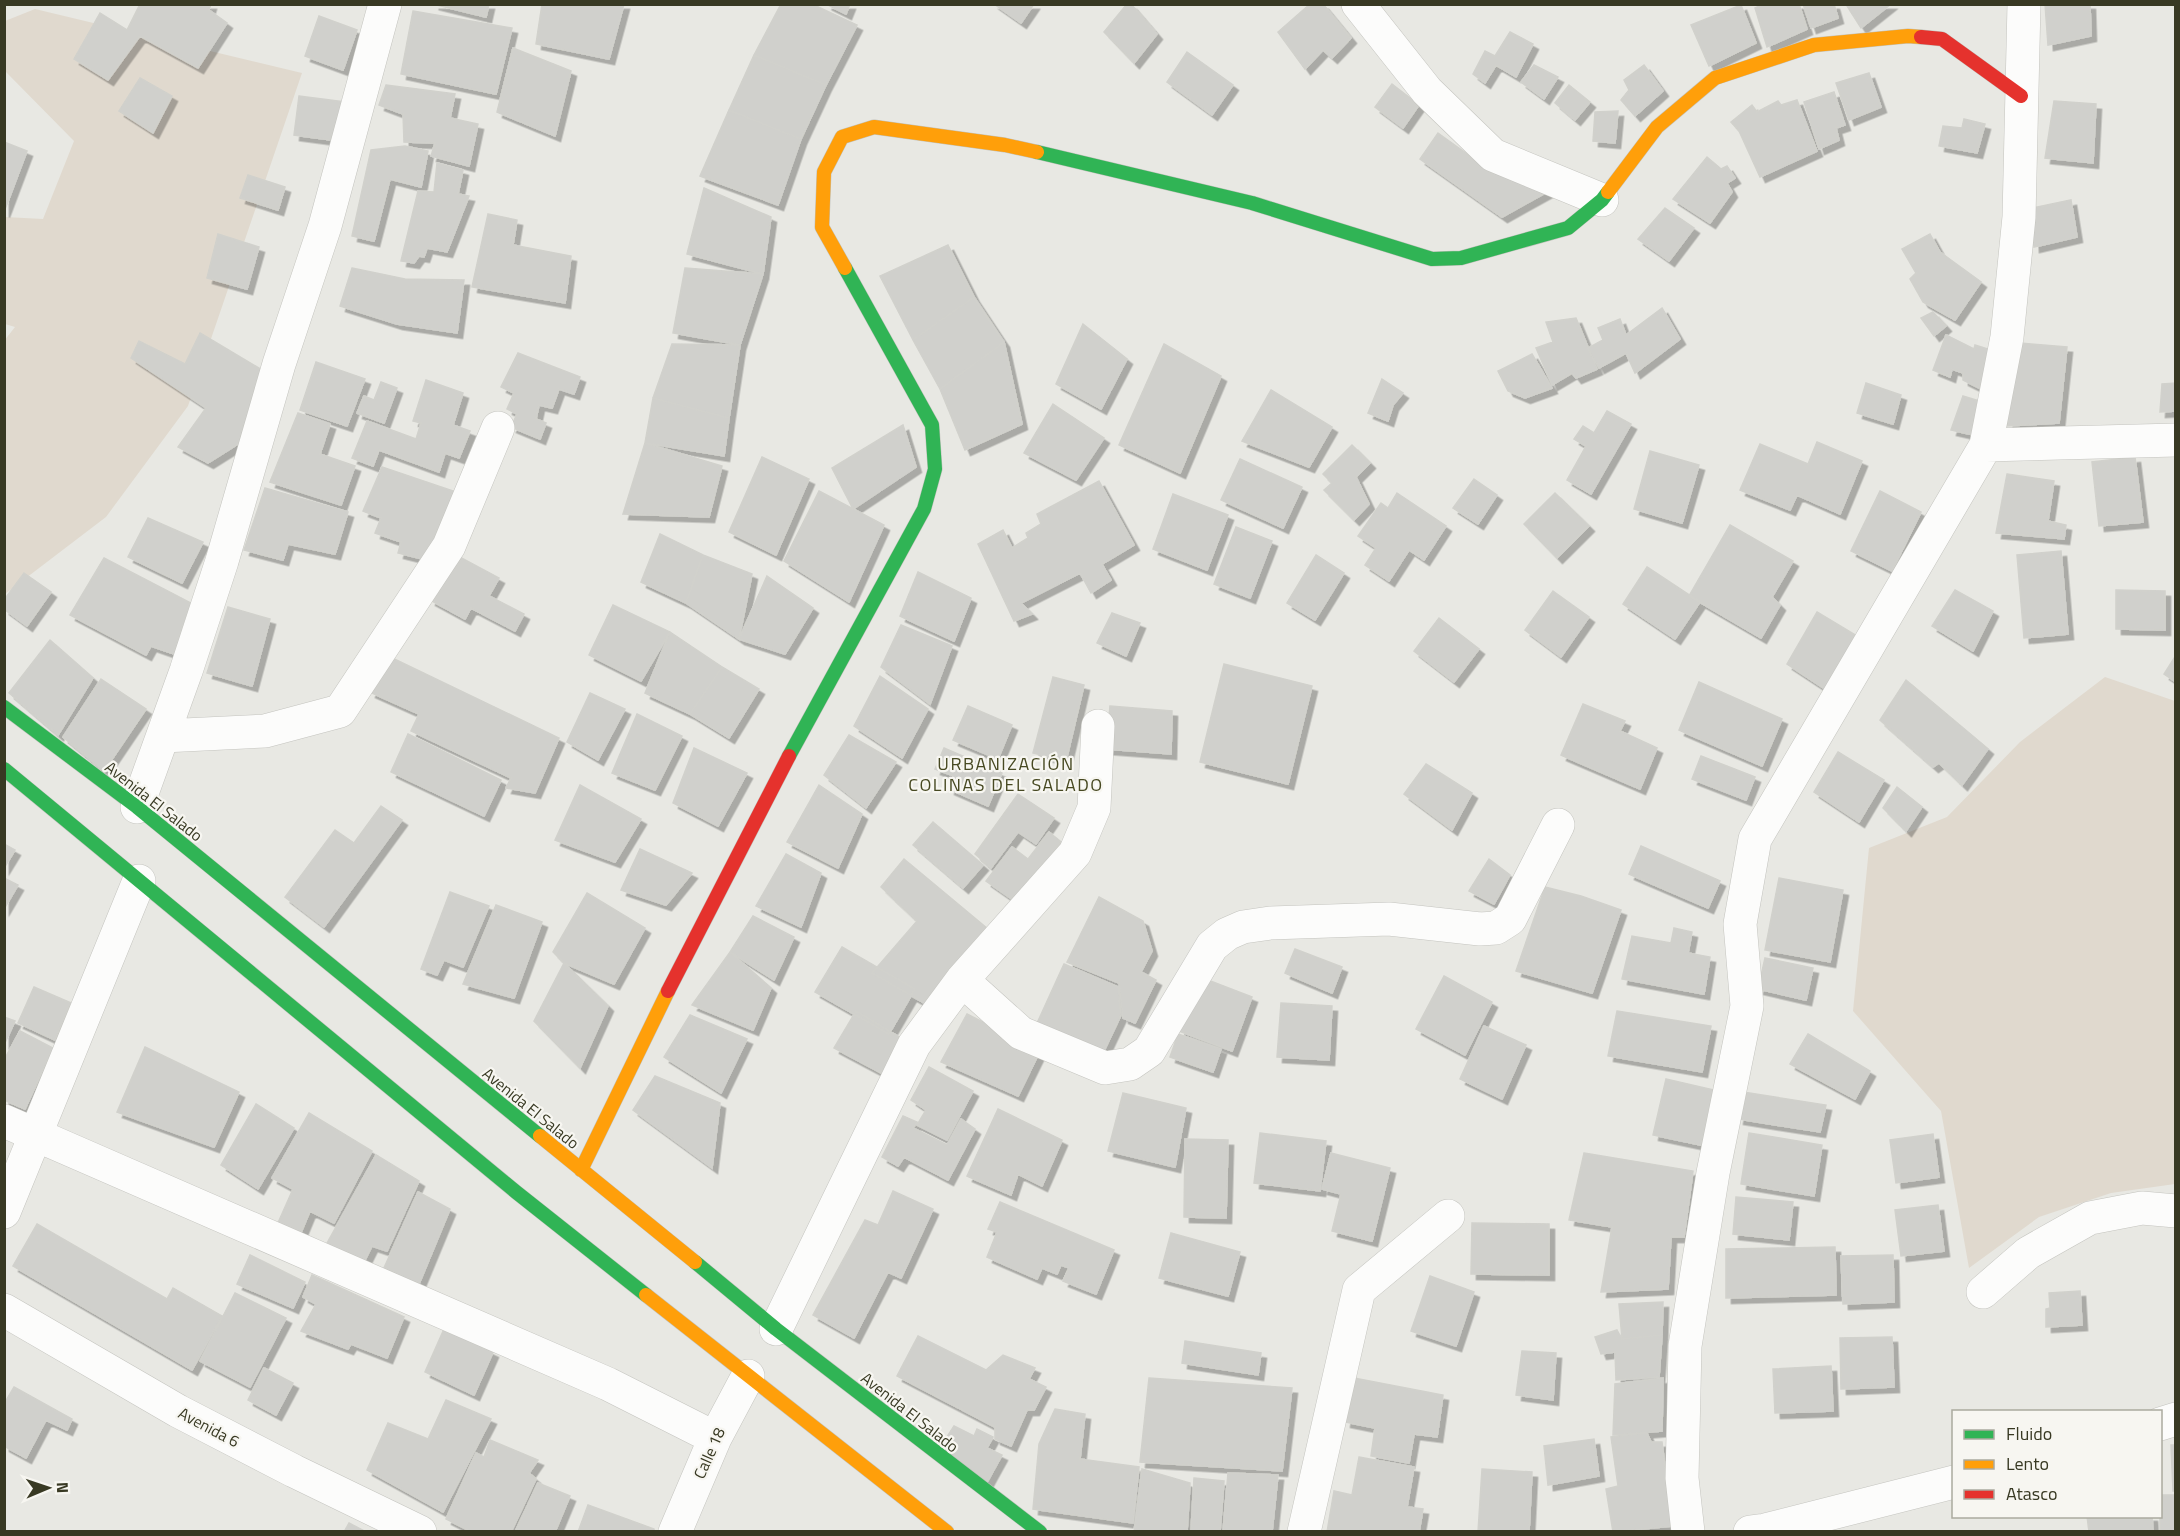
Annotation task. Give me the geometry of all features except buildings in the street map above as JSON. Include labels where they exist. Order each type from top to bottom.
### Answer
[{"type":"main road","points":[[581,1170],[679,969],[775,781],[924,509],[935,469],[932,425],[822,227],[824,172],[842,137],[874,127],[1005,145],[1252,203],[1432,259],[1461,258],[1568,228],[1602,200],[1657,127],[1715,78],[1814,45],[1908,36],[1942,39],[2021,96]]},
{"type":"main road","name":"Avenida El Salado","points":[[4,707],[137,807],[776,1329],[1040,1532]]},
{"type":"main road","points":[[4,769],[516,1192],[947,1532]]},
{"type":"street","points":[[137,807],[213,590],[279,364],[325,226],[385,4]]},
{"type":"street","points":[[1358,4],[1426,91],[1493,155],[1602,200]]},
{"type":"street","points":[[1688,1532],[1682,1478],[1685,1346],[1713,1173],[1747,1006],[1740,924],[1755,839],[1986,445],[2007,336],[2019,217],[2024,4]]},
{"type":"street","points":[[163,736],[265,731],[340,711],[449,546],[498,428]]},
{"type":"street","points":[[1986,445],[2175,440]]},
{"type":"street","points":[[776,1329],[914,1045],[962,980],[1075,853],[1094,808],[1098,726]]},
{"type":"street","points":[[962,980],[1021,1033],[1105,1068],[1130,1064],[1149,1051],[1212,946],[1227,934],[1243,927],[1270,923],[1389,919],[1480,929],[1496,928],[1510,919],[1558,825]]},
{"type":"street","points":[[4,1212],[139,881]]},
{"type":"street","points":[[4,1121],[608,1384],[715,1438]]},
{"type":"street","points":[[1983,1292],[2028,1253],[2090,1218],[2142,1208],[2175,1211]]},
{"type":"street","points":[[1304,1532],[1359,1290],[1448,1216]]},
{"type":"street","name":"Avenida 6","points":[[4,1310],[178,1411],[420,1532]]},
{"type":"street","name":"Calle 18","points":[[675,1532],[715,1438],[748,1376]]},
{"type":"street","points":[[1760,1531],[1952,1482]]},
{"type":"shaded area","points":[[35,9],[302,73],[188,406],[106,517],[5,594],[4,341],[15,327],[5,324],[5,217],[43,219],[74,141],[5,71],[5,21]]},
{"type":"shaded area","points":[[2105,677],[2175,701],[2175,1184],[2111,1193],[2039,1217],[1969,1268],[1941,1111],[1853,1011],[1869,848],[1947,817],[2020,742]]},
{"type":"traffic: fast","points":[[1037,152],[1252,203],[1432,259],[1461,258],[1568,228],[1602,200],[1608,192]]},
{"type":"traffic: fast","points":[[789,756],[924,509],[935,469],[932,425],[845,268]]},
{"type":"traffic: fast","points":[[4,707],[137,807],[540,1136]]},
{"type":"traffic: fast","points":[[4,769],[516,1192],[646,1295]]},
{"type":"traffic: fast","points":[[695,1262],[776,1329],[1040,1532]]},
{"type":"traffic: slow","points":[[1608,192],[1657,127],[1715,78],[1814,45],[1908,36],[1921,37]]},
{"type":"traffic: slow","points":[[845,268],[822,227],[824,172],[842,137],[874,127],[1005,145],[1037,152]]},
{"type":"traffic: slow","points":[[581,1170],[668,991]]},
{"type":"traffic: slow","points":[[540,1136],[695,1262]]},
{"type":"traffic: slow","points":[[646,1295],[947,1532]]},
{"type":"traffic: jam","points":[[1921,37],[1942,39],[2021,96]]},
{"type":"traffic: jam","points":[[668,991],[789,756]]},
{"type":"district","name":"URBANIZACIÓN COLINAS DEL SALADO","points":[[1006,774]]}]
